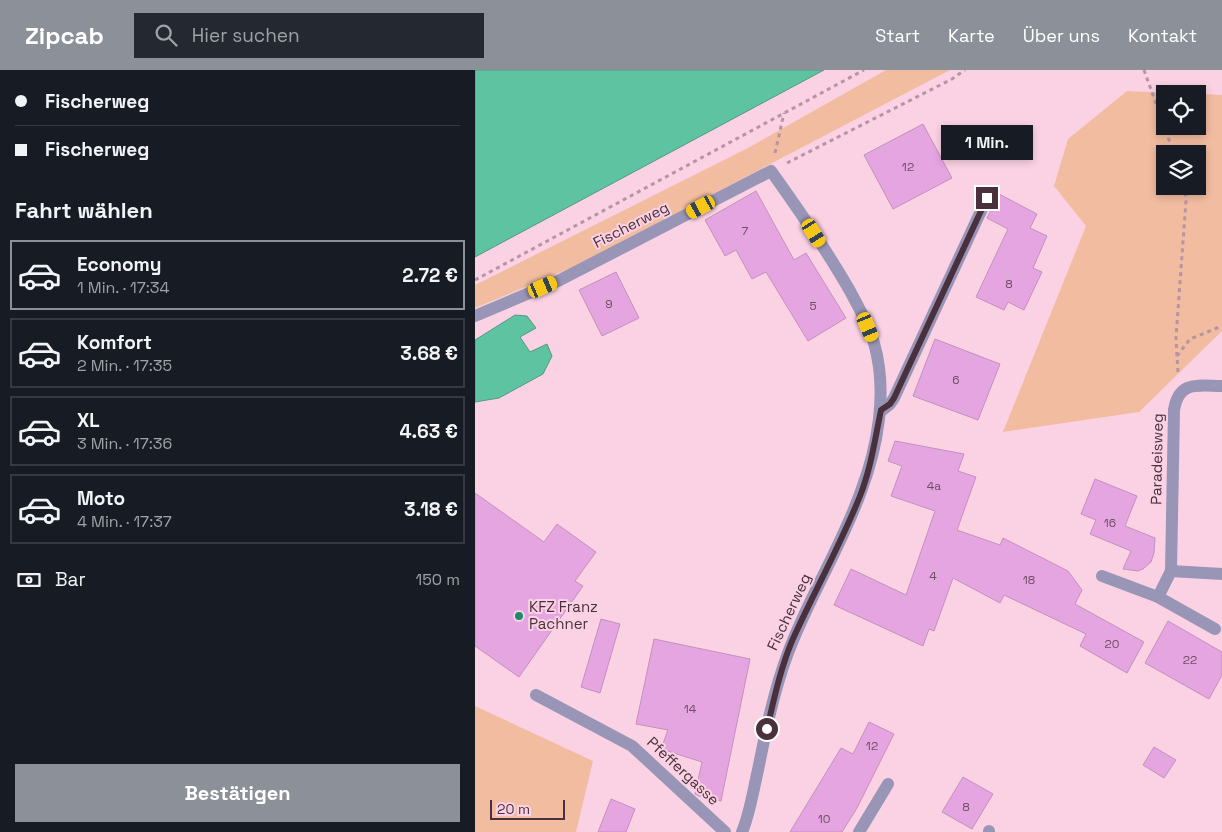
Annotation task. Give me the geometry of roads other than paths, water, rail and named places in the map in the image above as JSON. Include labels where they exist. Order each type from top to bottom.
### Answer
[{"type":"street","name":"Fischerweg","points":[[475,316],[560,280],[771,171],[815,235],[861,312],[874,342],[879,368],[881,410],[871,462],[860,495],[837,549],[792,642],[779,675],[749,809],[741,832]]},
{"type":"street","points":[[881,410],[890,404],[894,398],[987,198]]},
{"type":"street","name":"Paradeisweg","points":[[1157,597],[1171,571],[1174,410],[1176,399],[1180,392],[1195,386],[1222,386]]},
{"type":"street","points":[[1171,571],[1222,574]]},
{"type":"street","points":[[1103,576],[1157,597],[1215,629]]},
{"type":"street","name":"Pfeffergasse","points":[[537,695],[632,746],[725,832]]},
{"type":"street","points":[[859,832],[888,784]]},
{"type":"place","name":"KFZ Franz Pachner","points":[[519,616]]}]
